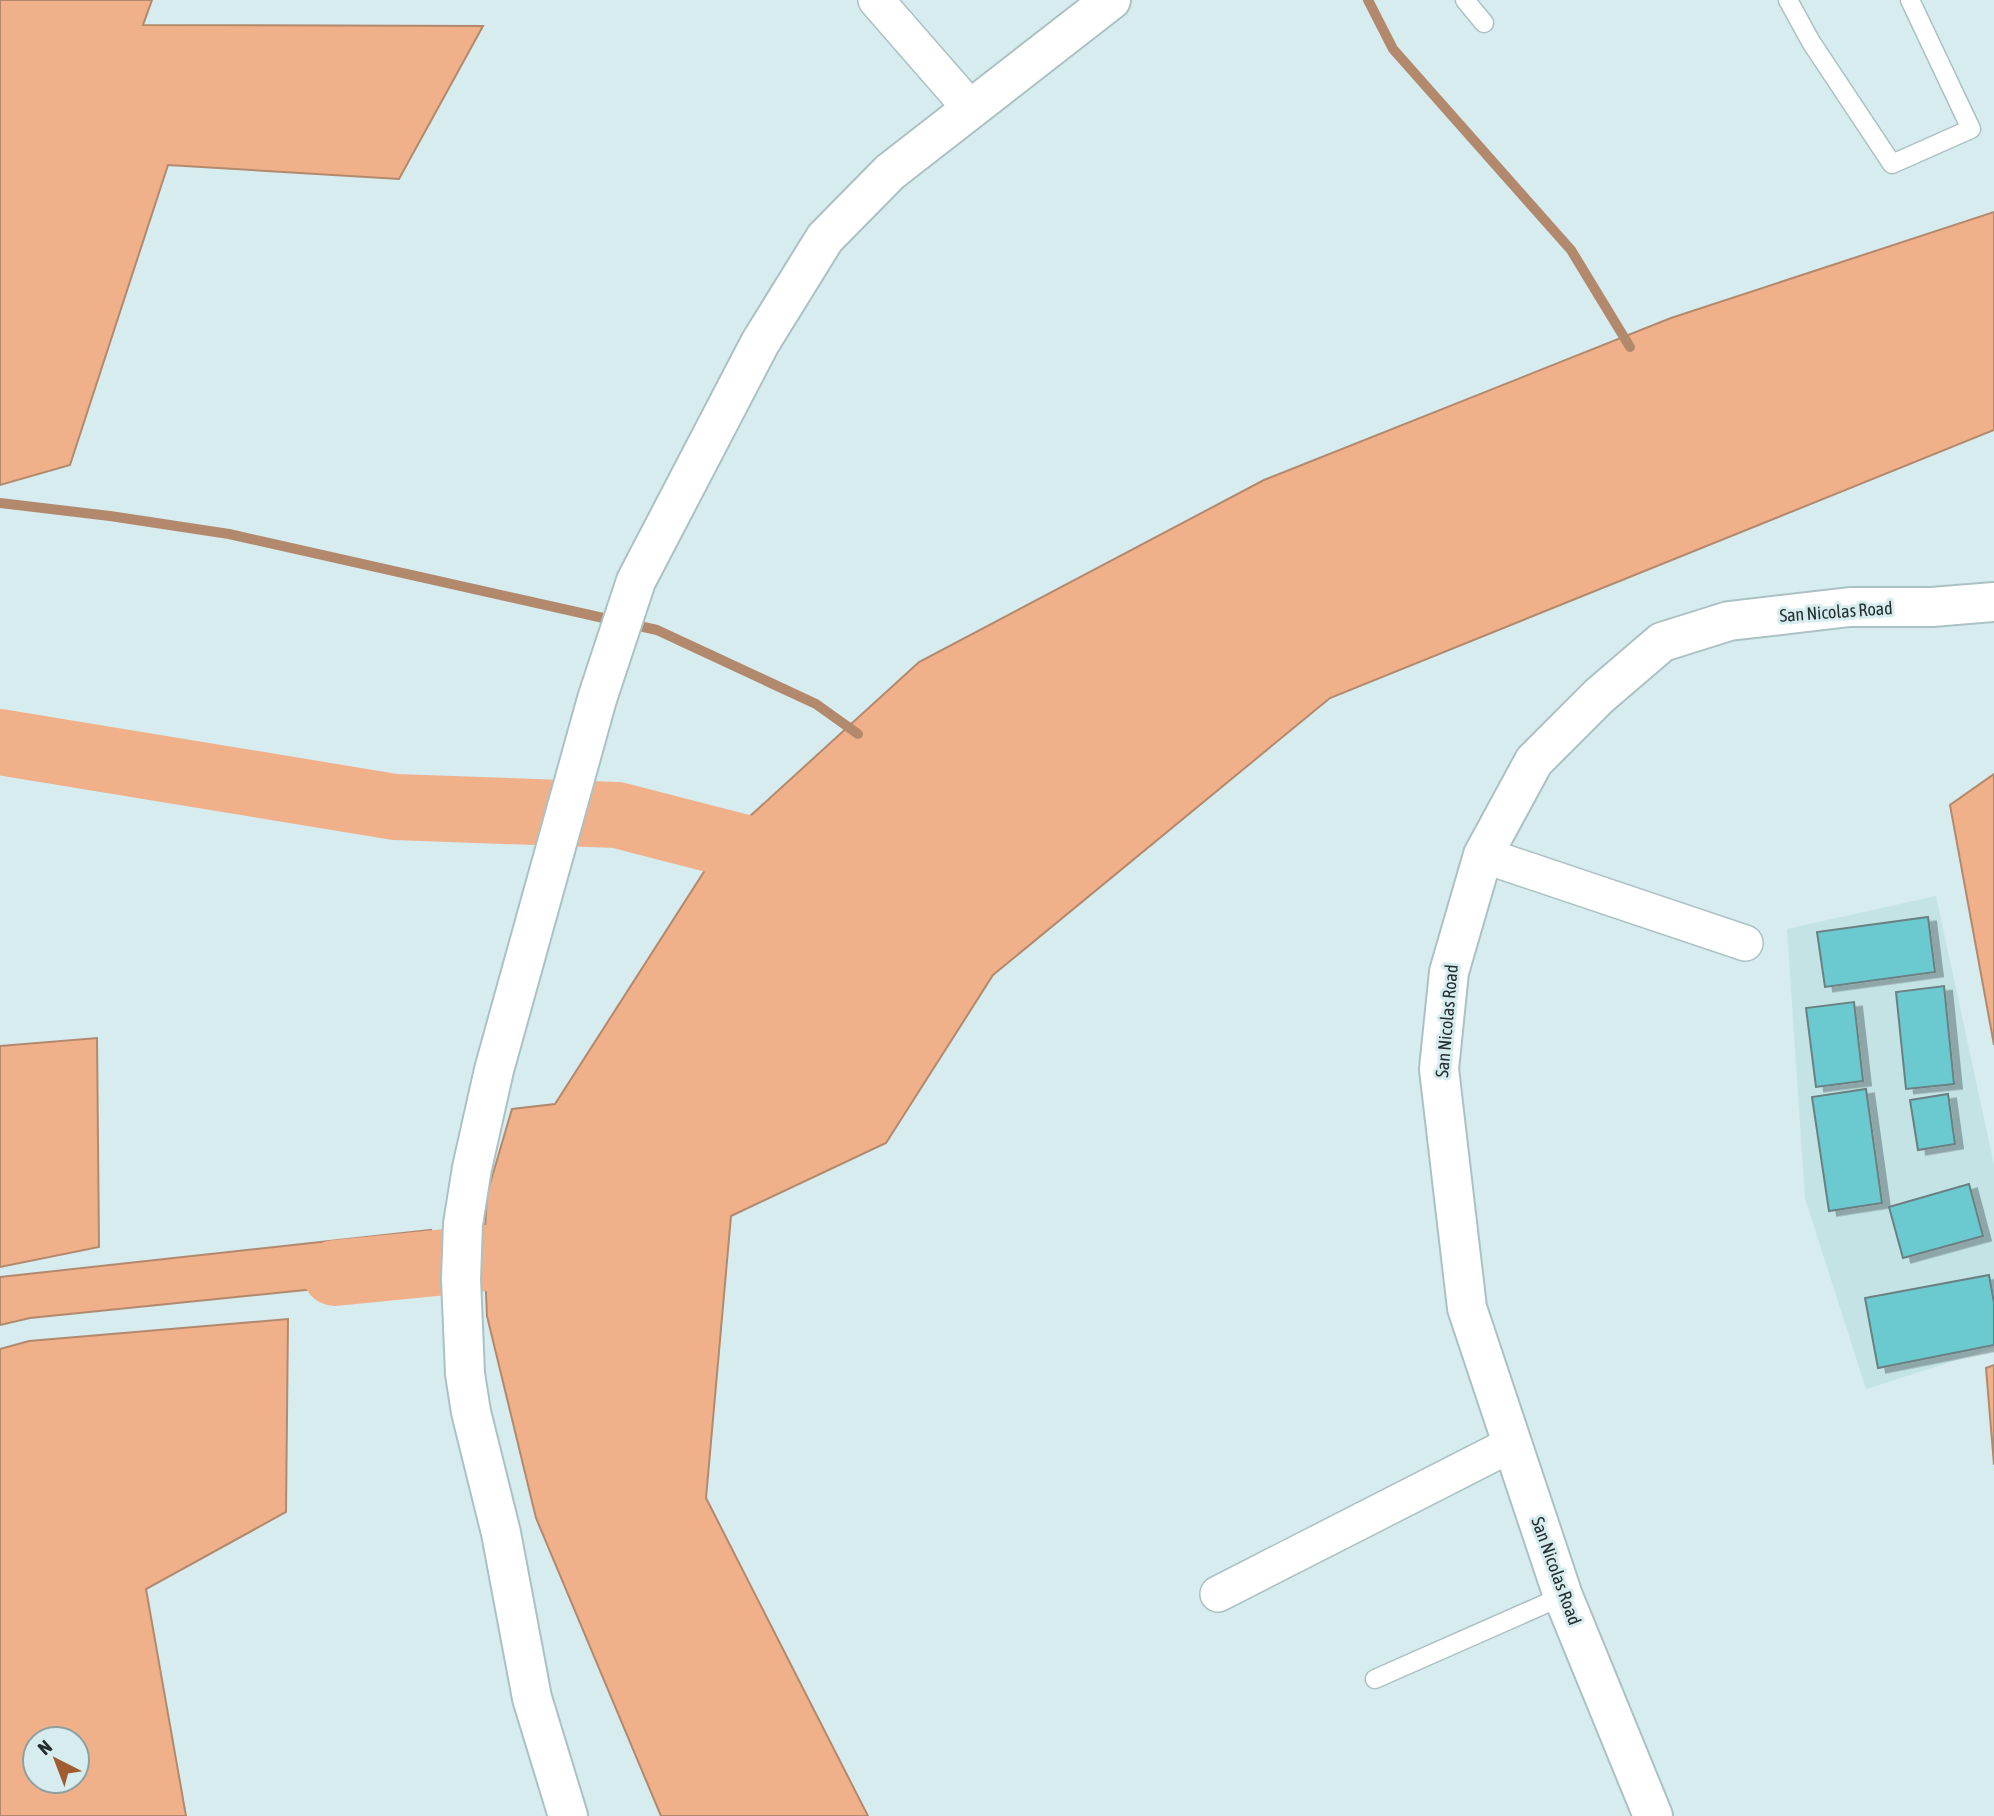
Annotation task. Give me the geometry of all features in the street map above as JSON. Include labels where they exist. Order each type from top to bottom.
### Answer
[{"type":"street","points":[[876,0],[971,109]]},
{"type":"street","points":[[568,1816],[533,1698],[500,1533],[471,1412],[465,1374],[461,1279],[463,1224],[472,1168],[494,1070],[597,699],[636,581],[760,343],[825,238],[890,172],[1111,0]]},
{"type":"street","name":"San Nicolas Road","points":[[1653,1816],[1563,1596],[1467,1308],[1439,1069],[1449,972],[1483,855],[1534,761],[1599,696],[1662,642],[1729,621],[1837,608],[1932,607],[1994,602]]},
{"type":"street","points":[[1483,855],[1745,943]]},
{"type":"street","points":[[1218,1594],[1512,1444]]},
{"type":"lane","points":[[1465,0],[1484,23]]},
{"type":"lane","points":[[1788,0],[1811,42],[1892,164],[1971,129],[1910,0]]},
{"type":"lane","points":[[1375,1679],[1563,1596]]},
{"type":"shaded area","points":[[0,0],[152,0],[143,25],[483,26],[399,179],[168,165],[70,465],[0,485]]},
{"type":"shaded area","points":[[1994,212],[1994,430],[1330,698],[993,975],[886,1143],[731,1216],[706,1498],[868,1816],[661,1816],[536,1518],[487,1316],[484,1247],[487,1194],[512,1109],[555,1104],[725,839],[919,662],[1264,480],[1671,318]]},
{"type":"shaded area","points":[[1994,774],[1994,1045],[1950,805]]},
{"type":"shaded area","points":[[1936,896],[1994,1165],[1994,1348],[1866,1389],[1805,1198],[1787,929]]},
{"type":"shaded area","points":[[97,1038],[99,1247],[0,1267],[0,1046]]},
{"type":"shaded area","points":[[431,1230],[423,1278],[30,1318],[0,1325],[0,1277]]},
{"type":"shaded area","points":[[288,1319],[286,1512],[146,1589],[186,1816],[0,1816],[0,1349],[29,1341]]},
{"type":"shaded area","points":[[1994,1365],[1994,1465],[1986,1368]]},
{"type":"building","points":[[1928,917],[1935,972],[1825,987],[1817,932]]},
{"type":"building","points":[[1944,986],[1954,1084],[1906,1089],[1896,992]]},
{"type":"building","points":[[1854,1002],[1863,1081],[1816,1087],[1806,1008]]},
{"type":"building","points":[[1866,1089],[1882,1203],[1829,1211],[1812,1097]]},
{"type":"building","points":[[1948,1094],[1955,1144],[1918,1150],[1910,1100]]},
{"type":"building","points":[[1969,1184],[1983,1236],[1903,1258],[1889,1207]]},
{"type":"building","points":[[1989,1275],[1994,1303],[1994,1345],[1878,1368],[1865,1298]]},
{"type":"waterway","points":[[1368,0],[1393,49],[1571,250],[1630,347]]},
{"type":"waterway","points":[[0,503],[229,534],[657,630],[816,704],[858,734]]},
{"type":"waterway","points":[[0,742],[395,807],[617,815],[769,854],[809,868]]},
{"type":"waterway","points":[[335,1273],[576,1249]]}]
